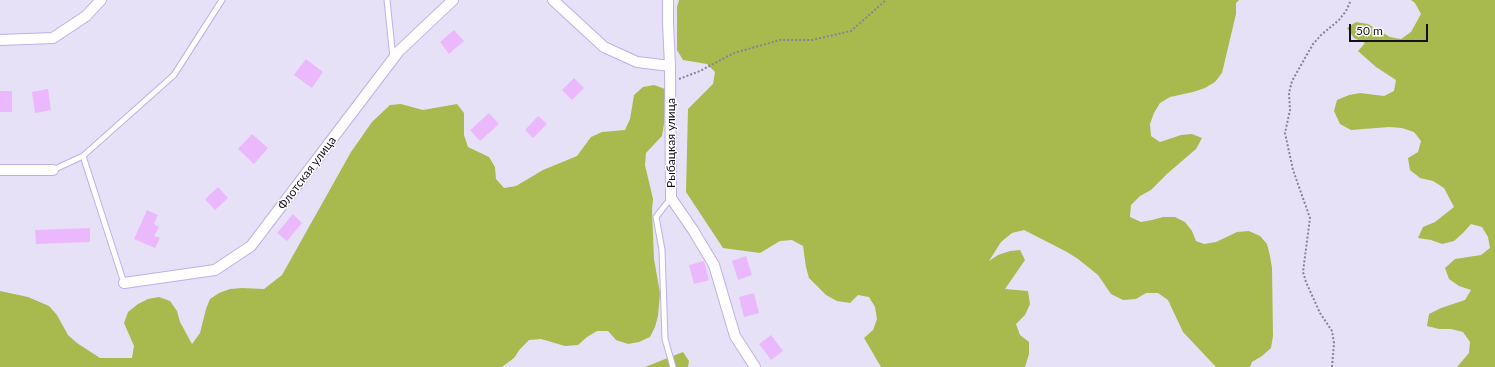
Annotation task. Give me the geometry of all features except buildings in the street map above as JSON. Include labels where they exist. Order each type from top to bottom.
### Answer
[{"type":"street","points":[[0,40],[53,38],[86,16],[101,0]]},
{"type":"street","name":"Флотская улица","points":[[124,283],[216,270],[251,246],[393,59],[453,0]]},
{"type":"street","points":[[553,0],[604,47],[637,62],[670,66],[668,0]]},
{"type":"street","name":"Рыбацкая улица","points":[[670,66],[671,198],[693,230],[714,265],[735,336],[755,367]]},
{"type":"street","points":[[0,170],[53,170]]},
{"type":"lane","points":[[53,170],[83,156],[174,75],[222,0]]},
{"type":"lane","points":[[387,0],[393,59]]},
{"type":"lane","points":[[83,156],[124,283]]},
{"type":"lane","points":[[671,198],[656,217],[662,250],[665,339],[673,367]]},
{"type":"path","points":[[670,83],[700,72],[734,53],[780,40],[812,40],[851,32],[886,0]]},
{"type":"path","points":[[1332,367],[1334,342],[1332,332],[1320,313],[1303,272],[1310,218],[1293,170],[1285,133],[1290,110],[1289,93],[1292,81],[1313,44],[1339,20],[1346,11],[1350,0]]},
{"type":"green space","points":[[679,0],[1239,0],[1236,3],[1236,14],[1222,73],[1215,82],[1205,88],[1170,97],[1160,103],[1150,124],[1151,136],[1160,142],[1181,135],[1192,134],[1202,138],[1196,149],[1151,190],[1140,196],[1131,205],[1130,217],[1141,222],[1163,217],[1175,217],[1185,222],[1192,231],[1196,241],[1204,244],[1216,242],[1237,232],[1249,231],[1260,236],[1267,244],[1272,268],[1273,336],[1271,348],[1252,362],[1250,367],[1216,367],[1183,332],[1168,300],[1158,293],[1146,293],[1136,299],[1123,300],[1111,294],[1098,275],[1078,259],[1024,230],[1012,233],[1001,242],[989,261],[998,255],[1010,251],[1020,250],[1025,260],[1005,289],[1028,291],[1030,304],[1025,315],[1016,324],[1020,335],[1029,342],[1029,354],[1025,367],[881,367],[864,338],[873,330],[877,319],[875,307],[869,297],[858,295],[850,303],[837,301],[826,295],[809,278],[803,246],[792,240],[780,241],[760,253],[723,248],[686,192],[688,109],[713,84],[715,72],[707,64],[683,60],[677,50],[677,7]]},
{"type":"green space","points":[[1411,0],[1495,0],[1495,367],[1457,367],[1469,353],[1470,342],[1463,332],[1427,326],[1429,314],[1441,308],[1465,300],[1471,290],[1459,286],[1449,279],[1445,268],[1455,259],[1481,255],[1490,248],[1488,237],[1482,227],[1471,224],[1454,241],[1442,244],[1431,240],[1418,238],[1423,227],[1435,222],[1454,207],[1444,188],[1433,181],[1420,178],[1410,170],[1408,158],[1418,152],[1421,141],[1414,132],[1402,128],[1389,127],[1351,130],[1340,124],[1334,111],[1337,100],[1349,95],[1360,93],[1384,96],[1394,91],[1396,80],[1376,67],[1358,51],[1365,43],[1354,38],[1347,28],[1356,22],[1368,24],[1390,37],[1401,39],[1411,32],[1421,14],[1415,3]]},
{"type":"green space","points":[[654,85],[665,89],[664,124],[662,136],[646,153],[645,165],[653,199],[654,259],[660,293],[658,316],[655,327],[650,337],[639,342],[628,344],[616,340],[608,331],[597,331],[578,345],[565,346],[541,339],[529,340],[514,358],[502,367],[0,367],[0,291],[28,297],[49,306],[57,315],[68,335],[77,343],[100,358],[132,358],[134,346],[124,323],[128,312],[138,304],[148,299],[159,297],[170,301],[177,311],[180,322],[192,344],[200,333],[210,299],[219,293],[230,289],[264,289],[282,275],[351,152],[372,122],[390,105],[401,104],[423,110],[457,104],[464,113],[464,135],[468,147],[489,157],[495,167],[496,179],[504,188],[516,186],[543,170],[577,156],[591,137],[602,132],[625,130],[630,119],[634,95],[643,87]]},
{"type":"green space","points":[[683,352],[689,361],[688,367],[645,367]]}]
